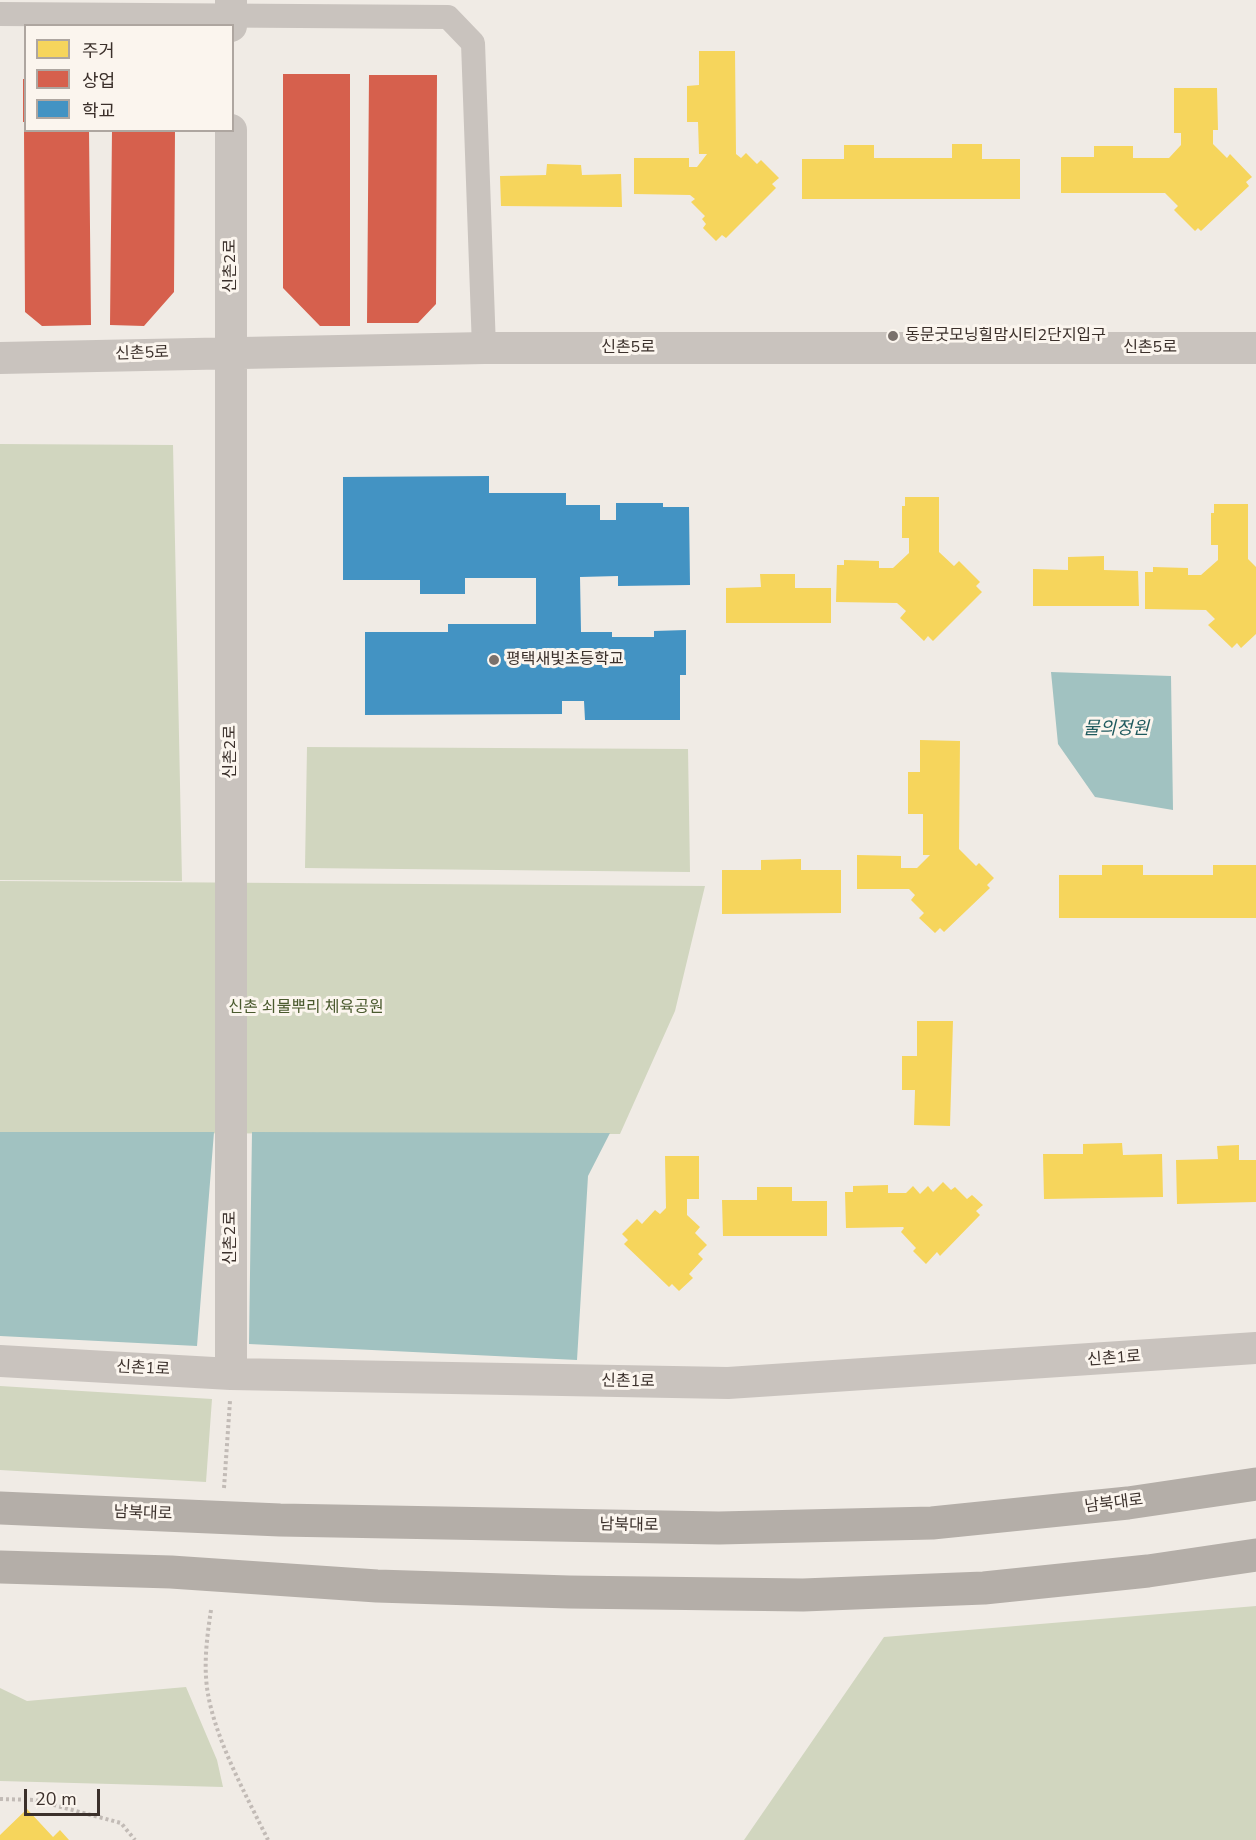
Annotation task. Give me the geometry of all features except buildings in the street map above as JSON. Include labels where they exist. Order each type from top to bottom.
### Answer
[{"type":"highway","name":"남북대로","points":[[0,1508],[280,1520],[719,1528],[932,1523],[1128,1503],[1256,1484]]},
{"type":"highway","points":[[0,1567],[192,1573],[388,1587],[569,1592],[803,1594],[984,1588],[1148,1571],[1256,1556]]},
{"type":"street","points":[[0,14],[231,13],[448,16],[473,43],[484,348]]},
{"type":"street","name":"신촌2로","points":[[231,132],[231,1374]]},
{"type":"street","name":"신촌5로","points":[[0,357],[484,348],[1256,348]]},
{"type":"street","name":"신촌1로","points":[[0,1361],[231,1374],[728,1383],[1256,1348]]},
{"type":"path","points":[[224,1488],[231,1374]]},
{"type":"path","points":[[211,1610],[206,1643],[208,1695],[230,1760],[268,1840]]},
{"type":"path","points":[[0,1799],[36,1800],[122,1823],[135,1840]]},
{"type":"green space","points":[[0,444],[173,445],[182,881],[0,880]]},
{"type":"green space","points":[[307,747],[688,749],[690,872],[305,868]]},
{"type":"green space","name":"신촌 쇠물뿌리 체육공원","points":[[0,881],[705,886],[675,1011],[620,1134],[0,1133]]},
{"type":"green space","points":[[0,1386],[212,1399],[206,1482],[0,1470]]},
{"type":"green space","points":[[1256,1606],[1256,1840],[744,1840],[884,1637]]},
{"type":"green space","points":[[186,1687],[217,1760],[223,1787],[0,1781],[0,1688],[27,1701]]},
{"type":"water","name":"물의정원","points":[[1051,672],[1171,676],[1173,810],[1095,797],[1058,744]]},
{"type":"water","points":[[0,1132],[214,1132],[197,1346],[0,1336]]},
{"type":"water","points":[[252,1132],[610,1133],[588,1176],[577,1360],[249,1344]]},
{"type":"place","name":"동문굿모닝힐맘시티2단지입구","points":[[893,336]]},
{"type":"place","name":"평택새빛초등학교","points":[[494,660]]}]
